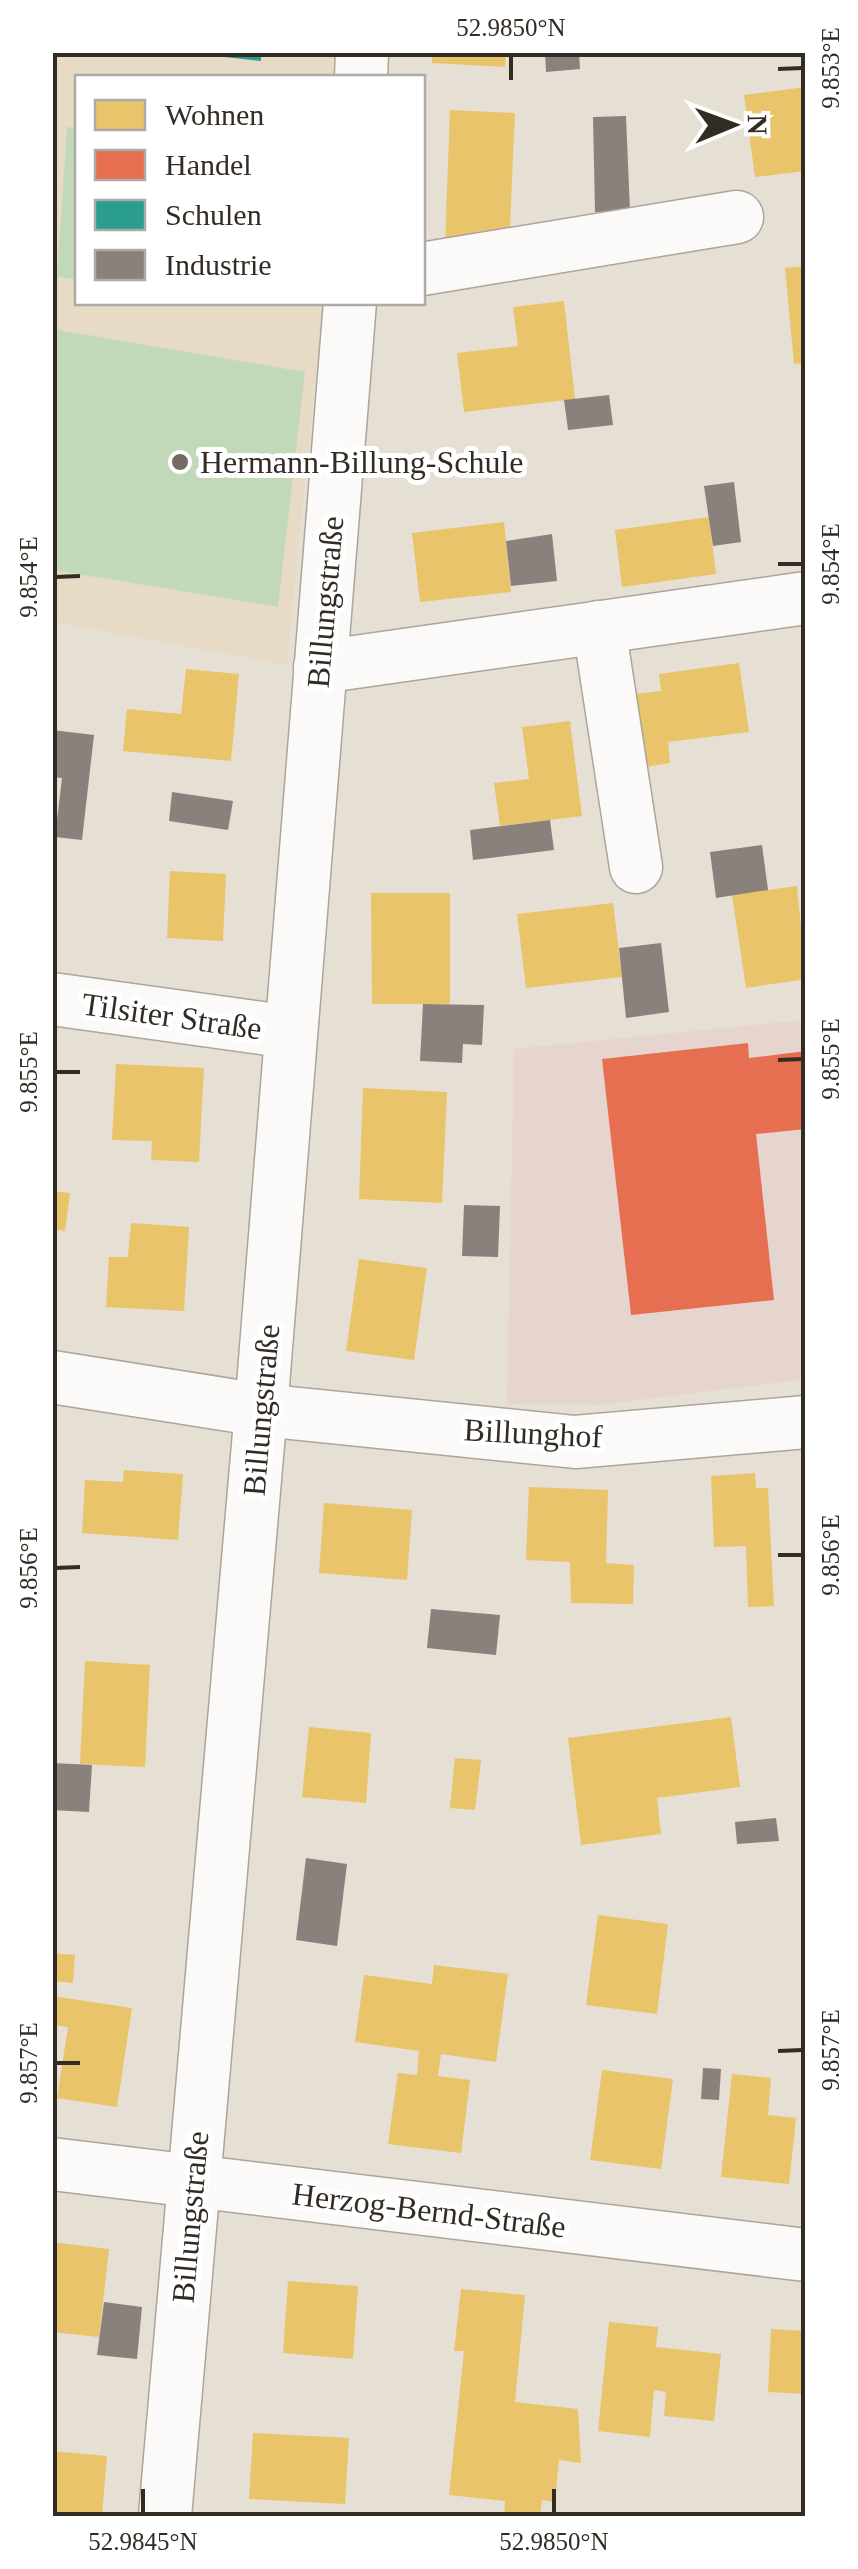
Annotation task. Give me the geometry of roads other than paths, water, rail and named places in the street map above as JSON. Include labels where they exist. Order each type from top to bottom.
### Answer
[{"type":"street","points":[[425,270],[737,218]]},
{"type":"street","name":"Billungstraße","points":[[165,2516],[261,1410],[350,305]]},
{"type":"street","points":[[320,667],[806,598]]},
{"type":"street","points":[[599,627],[636,867]]},
{"type":"street","name":"Tilsiter Straße","points":[[52,1000],[291,1032]]},
{"type":"street","name":"Billunghof","points":[[52,1378],[261,1410],[575,1442],[806,1422]]},
{"type":"street","name":"Herzog-Bernd-Straße","points":[[52,2164],[806,2255]]},
{"type":"place","name":"Hermann-Billung-Schule","points":[[180,462]]}]
